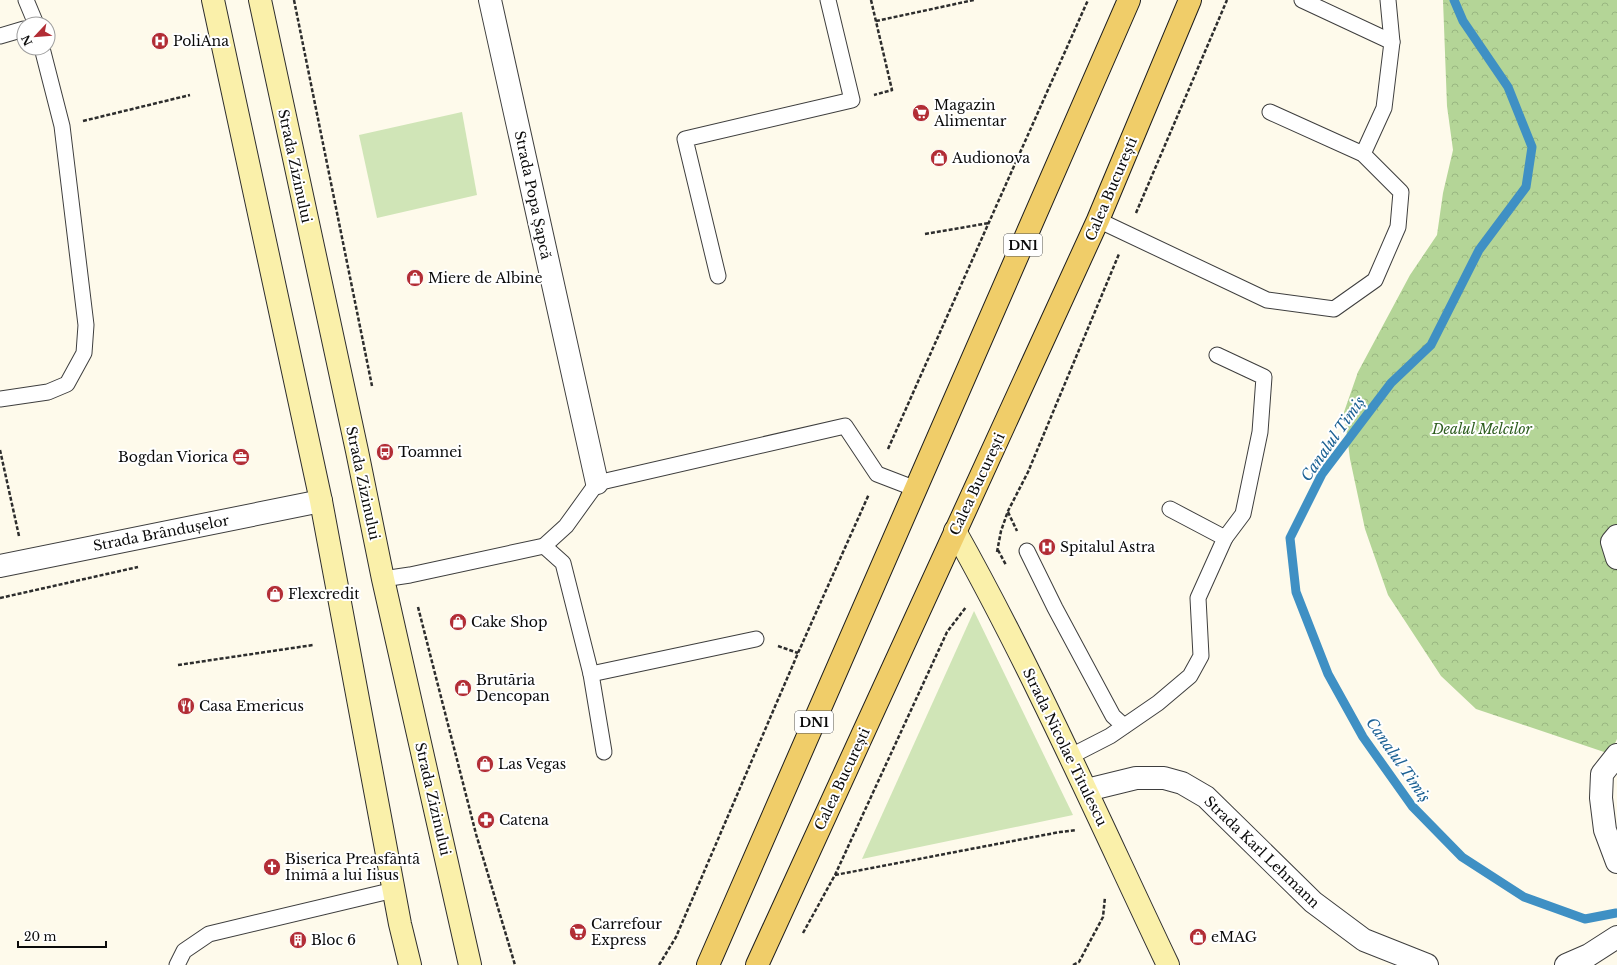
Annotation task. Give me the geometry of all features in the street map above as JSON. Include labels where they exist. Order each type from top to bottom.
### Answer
[{"type":"main road","points":[[213,0],[321,500],[400,924],[410,965]]},
{"type":"main road","name":"Strada Zizinului","points":[[260,0],[383,579],[470,965]]},
{"type":"main road","name":"DN1","points":[[708,965],[1129,0]]},
{"type":"main road","name":"Calea București","points":[[757,965],[1098,220],[1190,0]]},
{"type":"main road","name":"Strada Nicolae Titulescu","points":[[955,531],[982,579],[1071,756],[1168,965]]},
{"type":"street","name":"Strada Popa Șapcă","points":[[490,0],[597,483]]},
{"type":"street","name":"Strada Brândușelor","points":[[0,566],[321,500]]},
{"type":"street","points":[[1617,536],[1612,542],[1617,558]]},
{"type":"street","points":[[1617,755],[1602,774],[1601,798],[1605,830],[1617,862]]},
{"type":"street","name":"Strada Karl Lehmann","points":[[1087,790],[1136,778],[1164,778],[1182,783],[1206,797],[1313,902],[1332,917],[1364,940],[1427,965]]},
{"type":"street","points":[[1566,965],[1589,955],[1617,937]]},
{"type":"lane","points":[[26,0],[33,16]]},
{"type":"lane","points":[[718,276],[685,138],[852,100],[828,0]]},
{"type":"lane","points":[[1302,0],[1392,42]]},
{"type":"lane","points":[[1363,154],[1384,108],[1392,42],[1388,0]]},
{"type":"lane","points":[[0,36],[16,31]]},
{"type":"lane","points":[[0,399],[48,392],[67,384],[84,353],[86,325],[62,126],[44,56]]},
{"type":"lane","points":[[1098,220],[1267,300],[1334,309],[1375,280],[1398,227],[1401,192],[1363,154],[1270,112]]},
{"type":"lane","points":[[1071,756],[1095,745],[1158,703],[1190,676],[1201,656],[1198,598],[1225,538],[1243,514],[1260,432],[1264,377],[1218,355]]},
{"type":"lane","points":[[383,579],[410,575],[544,546],[566,526],[597,483],[845,426],[877,474],[916,489]]},
{"type":"lane","points":[[1170,509],[1225,538]]},
{"type":"lane","points":[[544,546],[563,563],[591,674],[604,752]]},
{"type":"lane","points":[[1026,551],[1113,716],[1124,726]]},
{"type":"lane","points":[[591,674],[756,639]]},
{"type":"lane","points":[[177,965],[184,951],[208,934],[394,890]]},
{"type":"path","points":[[294,0],[373,390]]},
{"type":"path","points":[[852,100],[892,90],[871,0]]},
{"type":"path","points":[[876,21],[974,0]]},
{"type":"path","points":[[800,937],[835,875],[947,632],[972,599],[998,549],[1000,531],[1008,511],[1028,472],[1127,234],[1227,0]]},
{"type":"path","points":[[62,126],[190,95]]},
{"type":"path","points":[[925,234],[990,223]]},
{"type":"path","points":[[0,450],[19,539]]},
{"type":"path","points":[[410,575],[476,834],[515,965]]},
{"type":"path","points":[[178,665],[313,645]]},
{"type":"path","points":[[835,875],[1060,832],[1080,830]]},
{"type":"path","points":[[1073,965],[1079,963],[1103,917],[1106,894]]},
{"type":"green space","name":"Dealul Melcilor","points":[[1443,0],[1617,0],[1617,739],[1610,754],[1476,709],[1441,676],[1388,595],[1365,529],[1350,459],[1344,412],[1358,372],[1410,275],[1437,235],[1443,193],[1453,150],[1447,106]]},
{"type":"green space","points":[[462,112],[477,195],[377,218],[359,135]]},
{"type":"green space","points":[[974,611],[1073,815],[862,859]]},
{"type":"waterway","name":"Canalul Timiș","points":[[1454,0],[1463,21],[1508,87],[1532,147],[1526,187],[1479,250],[1431,345],[1391,383],[1322,474],[1290,538],[1296,592],[1328,674],[1363,737],[1412,806],[1462,857],[1524,897],[1585,919],[1616,913]]},
{"type":"place","name":"PoliAna","points":[[160,41]]},
{"type":"place","name":"Magazin Alimentar","points":[[921,113]]},
{"type":"place","name":"Audionova","points":[[939,158]]},
{"type":"place","name":"Miere de Albine","points":[[415,278]]},
{"type":"place","name":"Toamnei","points":[[385,452]]},
{"type":"place","name":"Bogdan Viorica","points":[[241,457]]},
{"type":"place","name":"Spitalul Astra","points":[[1047,547]]},
{"type":"place","name":"Flexcredit","points":[[275,594]]},
{"type":"place","name":"Cake Shop","points":[[458,622]]},
{"type":"place","name":"Brutăria Dencopan","points":[[463,688]]},
{"type":"place","name":"Casa Emericus","points":[[186,706]]},
{"type":"place","name":"Las Vegas","points":[[485,764]]},
{"type":"place","name":"Catena","points":[[486,820]]},
{"type":"place","name":"Biserica Preasfântă Inimă a lui Iisus","points":[[272,867]]},
{"type":"place","name":"Carrefour Express","points":[[578,932]]},
{"type":"place","name":"eMAG","points":[[1198,937]]},
{"type":"place","name":"Bloc 6","points":[[298,940]]}]
